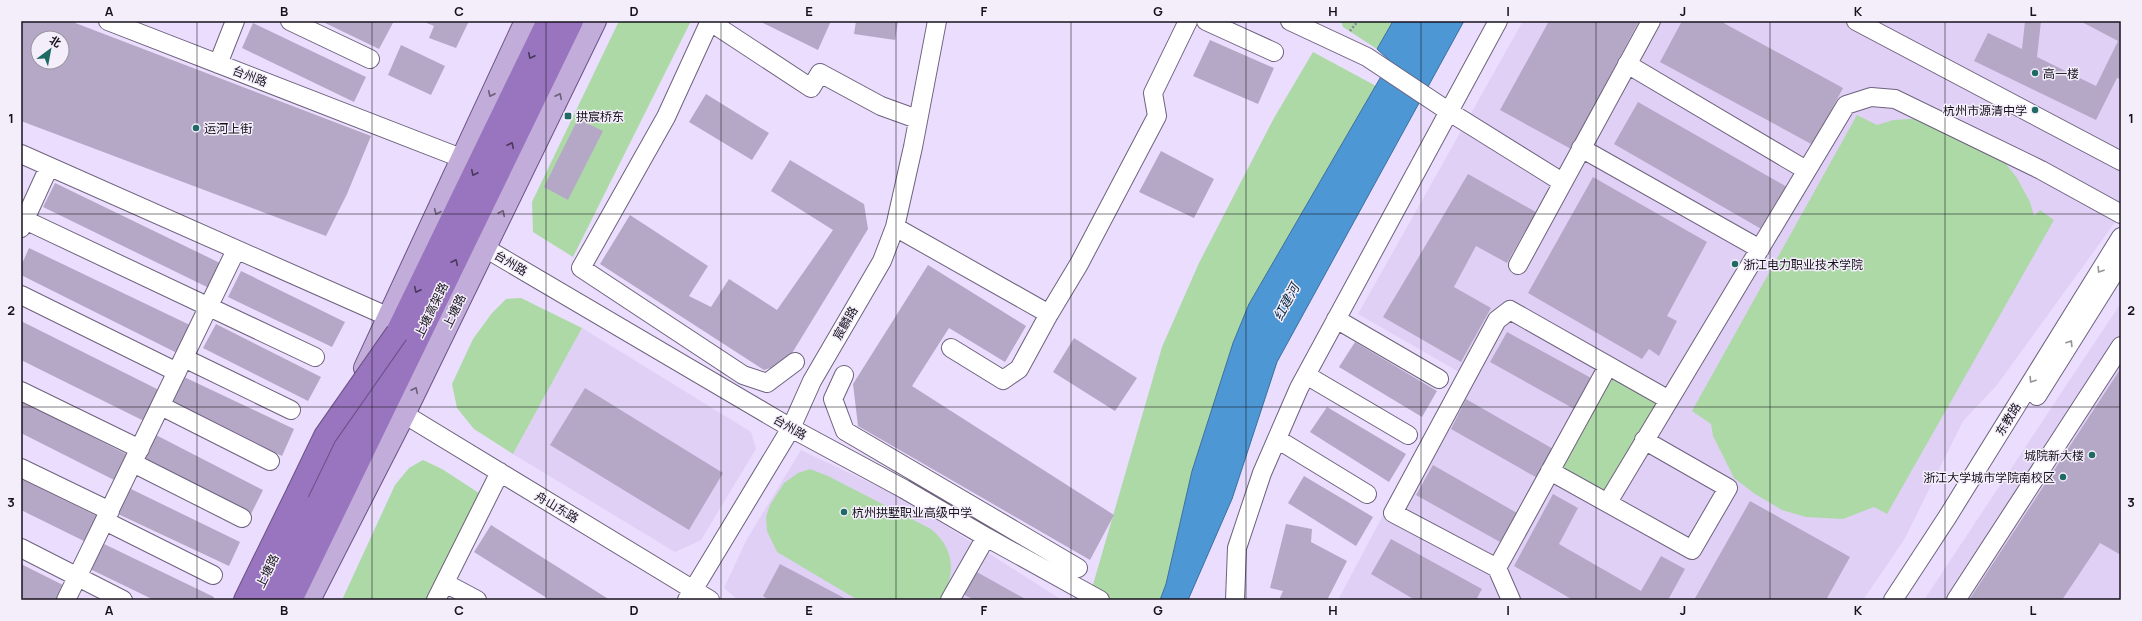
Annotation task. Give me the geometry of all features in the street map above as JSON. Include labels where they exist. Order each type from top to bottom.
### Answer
[{"type":"highway","name":"上塘高架路","points":[[267,600],[401,330],[548,21]]},
{"type":"highway","name":"上塘高架路","points":[[292,600],[401,330],[572,21]]},
{"type":"highway","points":[[245,600],[326,436],[401,330]]},
{"type":"highway","points":[[307,600],[370,467],[401,330]]},
{"type":"main road","name":"上塘路","points":[[253,600],[401,330],[461,158],[526,21]]},
{"type":"main road","name":"上塘路","points":[[307,600],[404,414],[595,21]]},
{"type":"street","name":"台州路","points":[[108,21],[461,158]]},
{"type":"street","points":[[218,64],[235,21]]},
{"type":"street","points":[[290,21],[370,59]]},
{"type":"street","points":[[795,362],[767,383],[743,375],[581,268],[666,117],[709,21],[811,88],[820,73],[881,106],[917,119]]},
{"type":"street","name":"宸麟路","points":[[690,595],[791,428],[812,381],[882,261],[895,227],[937,21]]},
{"type":"street","points":[[951,348],[1003,380],[1019,369],[1049,314],[1079,264],[1158,116],[1153,93],[1188,21]]},
{"type":"street","points":[[1206,21],[1274,52]]},
{"type":"street","points":[[1290,21],[1367,57],[1448,111],[1562,182]]},
{"type":"street","points":[[1235,600],[1237,548],[1262,473],[1306,375],[1498,21]]},
{"type":"street","points":[[1518,265],[1651,21]]},
{"type":"street","points":[[1856,21],[2121,161]]},
{"type":"street","points":[[1627,64],[1806,170]]},
{"type":"street","points":[[1608,502],[1846,105],[1871,97],[1895,99],[2041,170],[2121,214]]},
{"type":"street","points":[[1581,148],[1760,249]]},
{"type":"street","points":[[21,154],[236,250],[401,330]]},
{"type":"street","points":[[49,167],[23,224],[315,357]]},
{"type":"street","points":[[895,227],[1049,314]]},
{"type":"street","name":"东教路","points":[[1893,600],[1948,516],[2121,237]]},
{"type":"street","name":"台州路","points":[[485,248],[791,428],[904,489],[986,538],[1100,600]]},
{"type":"street","points":[[66,600],[236,250]]},
{"type":"street","name":"东教路","points":[[1906,600],[2121,262]]},
{"type":"street","points":[[21,295],[181,365],[291,410]]},
{"type":"street","points":[[1512,600],[1497,568],[1393,513],[1497,320],[1510,310],[1669,400]]},
{"type":"street","points":[[1336,319],[1438,379]]},
{"type":"street","points":[[1956,600],[2121,346]]},
{"type":"street","points":[[1497,568],[1608,366]]},
{"type":"street","points":[[844,375],[833,400],[845,431],[1078,568]]},
{"type":"street","points":[[1306,375],[1408,435]]},
{"type":"street","points":[[21,390],[242,518]]},
{"type":"street","points":[[160,406],[270,461]]},
{"type":"street","name":"舟山东路","points":[[404,414],[500,472],[690,595],[710,600]]},
{"type":"street","points":[[845,458],[857,438]]},
{"type":"street","points":[[1277,439],[1367,494]]},
{"type":"street","points":[[1550,471],[1692,550],[1728,488],[1644,440]]},
{"type":"street","points":[[21,468],[213,575]]},
{"type":"street","points":[[436,600],[500,472]]},
{"type":"street","points":[[954,598],[986,538]]},
{"type":"street","points":[[21,548],[122,600]]},
{"type":"street","points":[[445,582],[477,600]]},
{"type":"shaded area","name":"浙江电力职业技术学院","points":[[1523,21],[2121,21],[2121,214],[1997,385],[1963,421],[1904,540],[1863,600],[1338,600],[1459,372],[1358,314]]},
{"type":"shaded area","name":"浙江大学城市学院南校区","points":[[2121,303],[2121,600],[1924,600],[2087,354]]},
{"type":"shaded area","points":[[582,328],[751,432],[756,449],[701,540],[675,552],[513,454]]},
{"type":"shaded area","name":"杭州拱墅职业高级中学","points":[[801,450],[902,498],[1062,600],[738,600],[724,588],[747,539]]},
{"type":"green space","points":[[619,21],[691,21],[573,257],[533,232],[532,202]]},
{"type":"green space","points":[[1341,21],[1393,21],[1377,49],[1343,27]]},
{"type":"green space","points":[[1313,52],[1376,86],[1249,304],[1233,343],[1192,471],[1166,584],[1160,600],[1099,600],[1090,595],[1162,347],[1199,263],[1274,118]]},
{"type":"green space","points":[[1857,115],[1877,125],[1893,120],[1926,118],[1996,151],[2017,178],[2030,202],[2034,216],[2040,210],[2054,220],[1887,514],[1874,507],[1843,519],[1806,517],[1782,510],[1755,494],[1734,478],[1713,436],[1711,424],[1692,411]]},
{"type":"green space","points":[[521,298],[582,328],[513,454],[474,429],[457,408],[452,384],[473,339],[492,313],[506,299]]},
{"type":"green space","points":[[1610,373],[1661,401],[1606,495],[1557,470]]},
{"type":"green space","points":[[423,460],[442,469],[482,495],[433,600],[342,600],[395,485],[409,468]]},
{"type":"green space","points":[[810,469],[828,476],[931,529],[939,537],[949,554],[951,572],[945,591],[939,600],[858,600],[777,552],[767,531],[766,517],[770,505],[784,483],[798,473]]},
{"type":"water","name":"红建河","points":[[1393,21],[1464,21],[1277,362],[1232,499],[1188,600],[1160,600],[1166,584],[1192,471],[1233,343],[1249,304],[1390,61],[1377,49]]},
{"type":"building","name":"运河上街","points":[[21,21],[70,21],[371,136],[347,194],[326,236],[21,121]]},
{"type":"building","points":[[321,21],[394,21],[379,49]]},
{"type":"building","points":[[422,21],[469,21],[456,48],[429,38],[434,26]]},
{"type":"building","points":[[759,21],[831,21],[818,50]]},
{"type":"building","points":[[856,21],[898,21],[895,40],[854,34]]},
{"type":"building","points":[[1549,21],[1639,21],[1571,149],[1500,110]]},
{"type":"building","points":[[1682,21],[1720,21],[1843,88],[1813,145],[1660,62]]},
{"type":"building","name":"高一楼","points":[[2025,21],[2041,21],[2037,57],[2096,86],[2118,41],[2080,21],[2121,21],[2121,79],[2117,78],[2096,120],[1974,61],[1988,33],[2022,49]]},
{"type":"building","points":[[253,23],[366,77],[354,102],[242,48]]},
{"type":"building","points":[[1210,40],[1274,68],[1258,104],[1193,76]]},
{"type":"building","points":[[401,45],[445,66],[431,95],[388,75]]},
{"type":"building","points":[[706,94],[769,133],[752,160],[689,122]]},
{"type":"building","points":[[1638,102],[1787,187],[1763,230],[1614,144]]},
{"type":"building","points":[[578,119],[603,131],[568,200],[544,187]]},
{"type":"building","points":[[1161,151],[1214,179],[1194,218],[1139,192]]},
{"type":"building","points":[[790,160],[864,204],[868,229],[786,363],[764,370],[600,264],[630,215],[708,266],[689,296],[711,307],[729,279],[777,310],[833,230],[771,191]]},
{"type":"building","points":[[1468,174],[1536,212],[1507,263],[1476,246],[1454,287],[1491,308],[1461,362],[1383,317]]},
{"type":"building","points":[[1593,177],[1707,242],[1667,316],[1677,321],[1659,356],[1649,349],[1642,359],[1528,293]]},
{"type":"building","points":[[55,183],[220,263],[209,288],[43,207]]},
{"type":"building","points":[[29,248],[192,326],[179,354],[21,275],[21,266]]},
{"type":"building","points":[[928,265],[1026,326],[1005,362],[949,328],[912,386],[1114,515],[1090,560],[858,426],[853,384]]},
{"type":"building","points":[[241,271],[345,322],[332,347],[228,297]]},
{"type":"building","points":[[21,321],[161,391],[146,422],[21,360]]},
{"type":"building","points":[[216,324],[321,377],[308,401],[203,348]]},
{"type":"building","points":[[1507,332],[1593,379],[1576,410],[1490,362]]},
{"type":"building","points":[[1074,338],[1137,378],[1115,411],[1053,372]]},
{"type":"building","points":[[1355,342],[1437,391],[1422,417],[1339,367]]},
{"type":"building","name":"城院新大楼","points":[[2121,368],[2121,555],[2100,543],[2062,600],[1969,600]]},
{"type":"building","points":[[182,376],[294,429],[282,456],[170,402]]},
{"type":"building","points":[[585,388],[723,473],[689,530],[550,445]]},
{"type":"building","points":[[1466,399],[1555,450],[1539,479],[1451,429]]},
{"type":"building","points":[[21,401],[128,455],[116,481],[21,433]]},
{"type":"building","points":[[1327,407],[1406,454],[1389,482],[1310,432]]},
{"type":"building","points":[[154,434],[263,490],[251,514],[142,459]]},
{"type":"building","points":[[1433,465],[1517,513],[1500,542],[1416,495]]},
{"type":"building","points":[[1304,476],[1373,517],[1356,546],[1288,503]]},
{"type":"building","points":[[21,479],[99,517],[86,542],[21,510]]},
{"type":"building","points":[[131,489],[240,542],[229,566],[118,514]]},
{"type":"building","points":[[1553,494],[1578,508],[1559,544],[1641,591],[1661,556],[1685,569],[1668,600],[1573,600],[1514,566]]},
{"type":"building","points":[[1750,501],[1850,557],[1826,600],[1694,600]]},
{"type":"building","points":[[1286,524],[1312,529],[1311,542],[1347,561],[1327,600],[1279,600],[1283,591],[1270,588]]},
{"type":"building","points":[[491,525],[610,600],[550,600],[474,552]]},
{"type":"building","points":[[1391,539],[1482,589],[1477,598],[1481,600],[1415,600],[1371,574]]},
{"type":"building","points":[[102,543],[214,597],[213,600],[154,600],[90,569]]},
{"type":"building","points":[[21,564],[63,585],[56,600],[28,600],[21,597]]},
{"type":"building","points":[[780,564],[848,600],[769,600],[763,596]]},
{"type":"building","points":[[975,571],[1027,600],[974,600],[963,594]]},
{"type":"place","name":"高一楼","points":[[2035,73]]},
{"type":"place","name":"杭州市源清中学","points":[[2035,110]]},
{"type":"place","name":"拱宸桥东","points":[[568,116]]},
{"type":"place","name":"运河上街","points":[[196,128]]},
{"type":"place","name":"浙江电力职业技术学院","points":[[1735,264]]},
{"type":"place","name":"城院新大楼","points":[[2092,455]]},
{"type":"place","name":"浙江大学城市学院南校区","points":[[2063,477]]},
{"type":"place","name":"杭州拱墅职业高级中学","points":[[844,512]]}]
